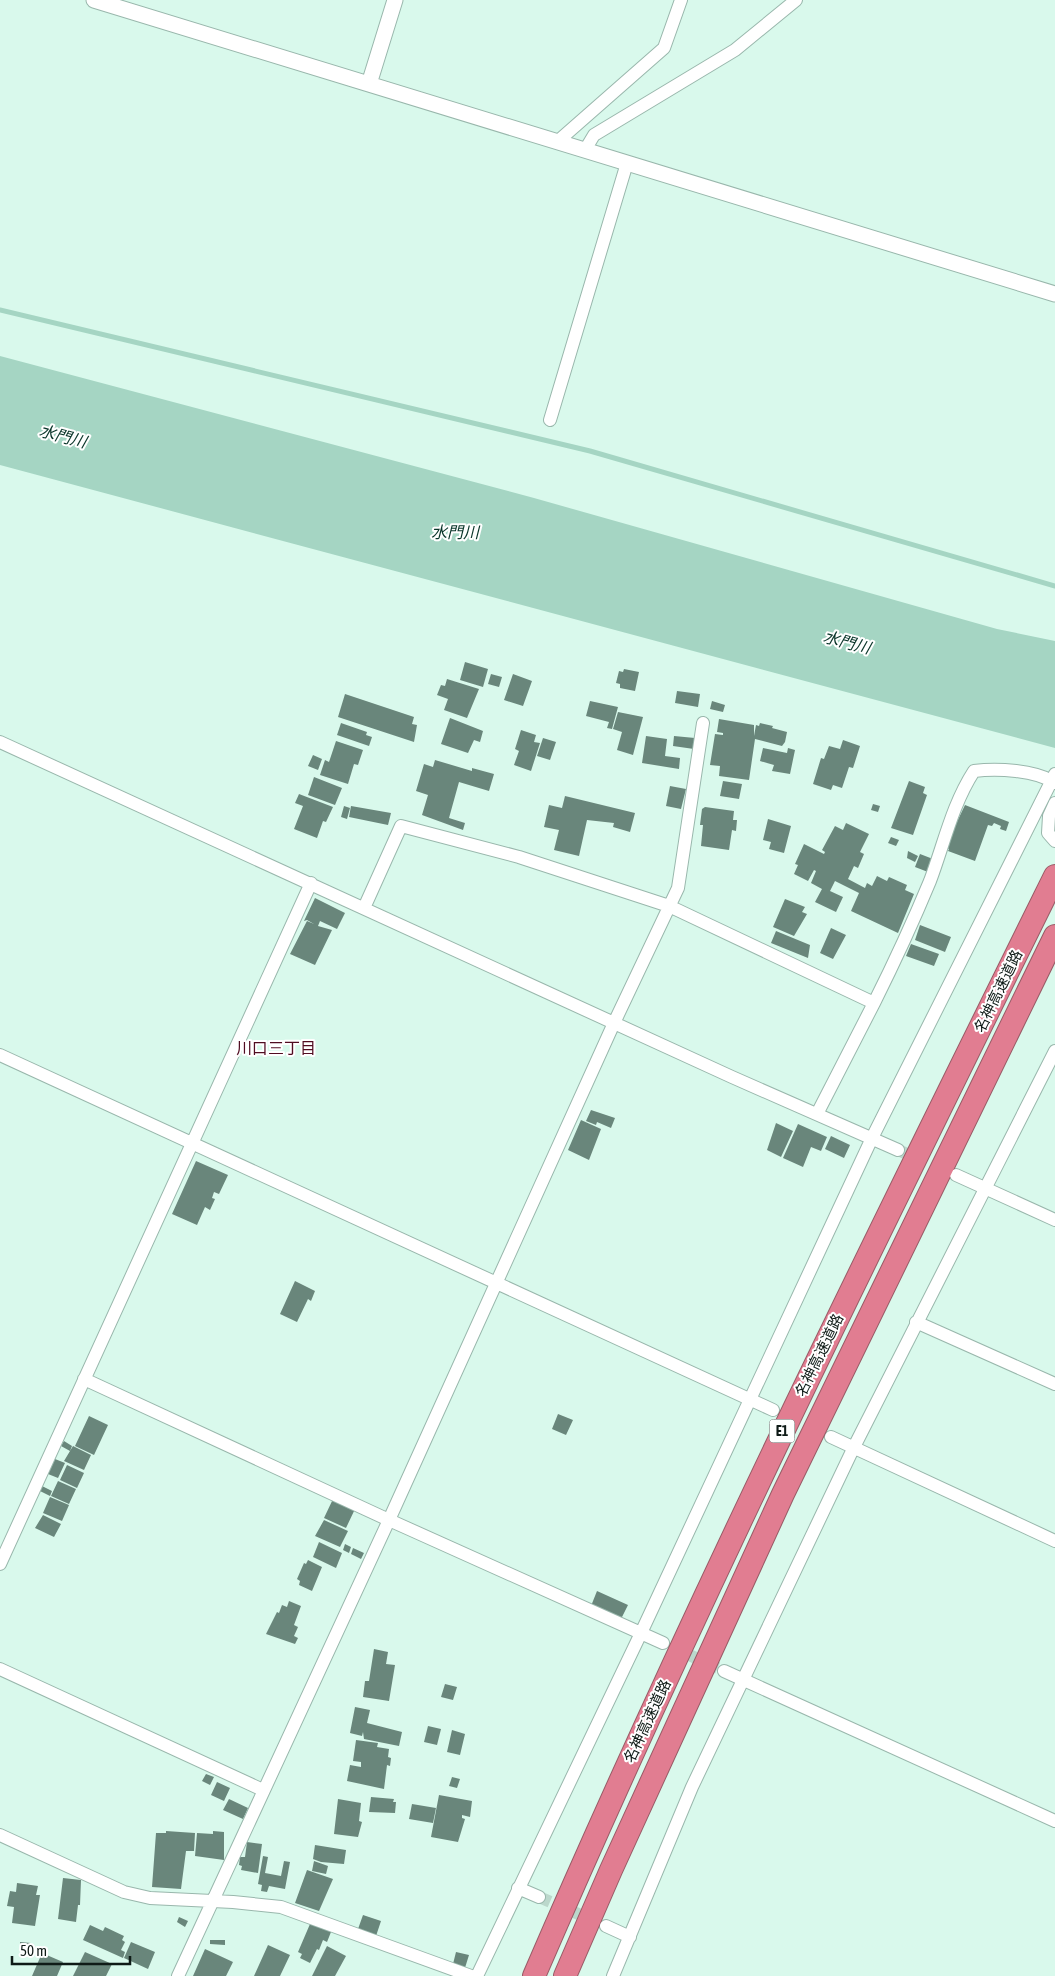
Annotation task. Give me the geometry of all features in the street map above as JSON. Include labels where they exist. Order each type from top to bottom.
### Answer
[{"type":"highway","name":"名神高速道路","points":[[534,1976],[664,1686],[791,1412],[1051,885]]},
{"type":"highway","name":"名神高速道路","points":[[565,1976],[783,1494],[1055,936]]},
{"type":"highway","points":[[527,1976],[608,1793],[664,1686]]},
{"type":"street","points":[[94,0],[113,3],[369,84],[1055,294]]},
{"type":"street","points":[[369,84],[395,0]]},
{"type":"street","points":[[557,142],[664,48],[681,0]]},
{"type":"street","points":[[585,150],[594,135],[735,50],[796,0]]},
{"type":"street","points":[[550,420],[627,163]]},
{"type":"street","points":[[178,1976],[678,888],[703,723]]},
{"type":"street","points":[[0,742],[311,883],[614,1024],[898,1150]]},
{"type":"street","points":[[477,1976],[872,1138],[1054,779],[992,769],[974,771],[965,785],[951,817],[930,879],[902,946],[817,1114]]},
{"type":"street","points":[[1055,803],[1050,816],[1048,833],[1055,841]]},
{"type":"street","points":[[364,908],[401,826],[519,858],[669,906],[874,1003]]},
{"type":"street","points":[[0,1564],[311,883]]},
{"type":"street","points":[[0,1055],[773,1410]]},
{"type":"street","points":[[613,1976],[692,1787],[745,1680],[853,1450],[984,1188],[1054,1057]]},
{"type":"street","points":[[956,1175],[1055,1220]]},
{"type":"street","points":[[916,1322],[1055,1384]]},
{"type":"street","points":[[84,1379],[389,1520],[502,1569],[663,1643]]},
{"type":"street","points":[[830,1437],[853,1450],[1055,1541]]},
{"type":"street","points":[[0,1669],[263,1790]]},
{"type":"street","points":[[724,1671],[1055,1821]]},
{"type":"street","points":[[0,1835],[124,1892],[150,1898],[281,1907],[471,1976]]},
{"type":"street","points":[[518,1888],[539,1897]]},
{"type":"street","points":[[606,1926],[630,1937]]},
{"type":"water","name":"水門川","points":[[0,356],[534,498],[997,629],[1055,641],[1055,748],[0,465]]},
{"type":"building","points":[[465,662],[488,669],[483,687],[460,680]]},
{"type":"building","points":[[624,669],[639,672],[635,691],[620,688],[620,684],[616,683],[619,671],[623,672]]},
{"type":"building","points":[[491,674],[502,677],[499,687],[488,684]]},
{"type":"building","points":[[513,674],[532,681],[523,706],[504,700]]},
{"type":"building","points":[[447,679],[479,689],[467,718],[444,710],[448,699],[437,695],[441,685],[445,686]]},
{"type":"building","points":[[677,691],[700,694],[698,707],[675,703]]},
{"type":"building","points":[[345,694],[414,717],[412,724],[417,725],[414,742],[338,717]]},
{"type":"building","points":[[590,701],[618,707],[612,729],[607,728],[609,722],[586,716]]},
{"type":"building","points":[[712,701],[725,705],[723,712],[710,709]]},
{"type":"building","points":[[618,712],[643,717],[633,755],[617,750],[622,732],[613,729]]},
{"type":"building","points":[[450,718],[483,731],[480,742],[474,740],[468,753],[441,744]]},
{"type":"building","points":[[719,719],[754,725],[754,736],[756,725],[759,726],[760,723],[773,726],[772,728],[787,732],[785,742],[782,746],[755,739],[749,780],[719,776],[720,766],[710,765],[715,734],[723,735],[723,733],[717,732]]},
{"type":"building","points":[[341,723],[367,732],[366,735],[372,737],[369,746],[337,735]]},
{"type":"building","points":[[521,730],[536,735],[534,742],[540,743],[531,771],[514,765],[519,751],[515,749]]},
{"type":"building","points":[[646,736],[667,739],[665,756],[680,758],[679,769],[642,763]]},
{"type":"building","points":[[674,736],[695,738],[694,749],[673,746]]},
{"type":"building","points":[[543,738],[556,742],[550,760],[537,756]]},
{"type":"building","points":[[843,740],[860,746],[853,768],[849,767],[842,788],[833,785],[831,790],[813,784],[821,758],[824,759],[829,746],[840,749]]},
{"type":"building","points":[[336,741],[363,750],[358,765],[354,764],[348,784],[320,775],[325,760],[329,762]]},
{"type":"building","points":[[763,748],[787,753],[788,748],[795,750],[790,774],[772,771],[774,765],[760,761]]},
{"type":"building","points":[[313,755],[322,759],[318,770],[308,766]]},
{"type":"building","points":[[435,760],[472,771],[472,768],[494,774],[489,791],[459,782],[449,818],[465,823],[463,830],[422,815],[428,795],[416,791],[424,764],[433,767]]},
{"type":"building","points":[[314,777],[342,788],[335,805],[308,795]]},
{"type":"building","points":[[723,781],[742,784],[739,799],[720,796]]},
{"type":"building","points":[[909,781],[925,787],[923,793],[927,795],[913,835],[891,828]]},
{"type":"building","points":[[670,786],[686,789],[681,809],[666,806]]},
{"type":"building","points":[[299,794],[333,807],[326,822],[323,821],[317,838],[294,829],[303,806],[295,803]]},
{"type":"building","points":[[565,796],[635,813],[630,832],[613,827],[614,823],[587,820],[579,856],[554,850],[559,830],[544,827],[549,805],[562,808]]},
{"type":"building","points":[[873,804],[880,806],[878,812],[871,810]]},
{"type":"building","points":[[965,805],[1009,822],[1006,831],[1000,829],[1001,826],[994,823],[992,826],[988,825],[975,861],[948,851],[949,849],[945,847]]},
{"type":"building","points":[[344,806],[350,808],[347,819],[341,817]]},
{"type":"building","points":[[351,806],[391,813],[388,825],[349,817]]},
{"type":"building","points":[[705,807],[734,811],[733,820],[737,820],[736,831],[732,830],[729,850],[701,846],[703,825],[700,825],[702,809]]},
{"type":"building","points":[[768,819],[791,826],[784,853],[769,849],[771,842],[763,840]]},
{"type":"building","points":[[846,823],[869,834],[860,852],[864,854],[858,868],[854,866],[848,879],[865,888],[867,883],[872,886],[877,876],[887,881],[889,877],[907,885],[905,890],[914,894],[898,933],[851,911],[859,893],[835,881],[830,891],[843,897],[836,912],[815,902],[822,889],[811,883],[816,871],[814,870],[808,881],[794,874],[798,865],[795,864],[804,844],[824,854],[825,852],[822,850],[835,826],[843,830]]},
{"type":"building","points":[[891,837],[899,840],[896,846],[888,843]]},
{"type":"building","points":[[908,851],[918,856],[915,862],[907,858]]},
{"type":"building","points":[[920,854],[933,859],[928,872],[915,867]]},
{"type":"building","points":[[315,898],[345,913],[337,929],[320,921],[318,926],[332,930],[315,965],[290,954],[307,921],[314,924],[307,920],[304,921]]},
{"type":"building","points":[[785,899],[805,907],[802,912],[807,914],[794,936],[773,927]]},
{"type":"building","points":[[920,925],[951,937],[945,952],[915,940]]},
{"type":"building","points":[[831,928],[846,935],[833,959],[820,953]]},
{"type":"building","points":[[776,931],[810,945],[808,958],[771,943]]},
{"type":"building","points":[[911,944],[939,954],[934,966],[906,956]]},
{"type":"building","points":[[591,1110],[615,1118],[611,1128],[597,1122],[596,1125],[586,1121]]},
{"type":"building","points":[[581,1120],[601,1129],[589,1160],[568,1150]]},
{"type":"building","points":[[776,1123],[793,1131],[781,1157],[767,1150]]},
{"type":"building","points":[[798,1124],[827,1137],[821,1151],[811,1147],[803,1167],[783,1158]]},
{"type":"building","points":[[831,1136],[850,1145],[844,1158],[825,1149]]},
{"type":"building","points":[[196,1161],[228,1175],[219,1194],[214,1192],[212,1198],[215,1199],[210,1210],[205,1207],[197,1225],[172,1214]]},
{"type":"building","points":[[295,1281],[315,1291],[311,1301],[308,1299],[297,1322],[280,1314]]},
{"type":"building","points":[[558,1414],[573,1420],[566,1435],[552,1429]]},
{"type":"building","points":[[89,1416],[108,1425],[94,1455],[75,1446]]},
{"type":"building","points":[[64,1441],[72,1446],[70,1451],[61,1446]]},
{"type":"building","points":[[73,1446],[91,1455],[84,1470],[64,1461]]},
{"type":"building","points":[[55,1459],[65,1463],[58,1478],[48,1474]]},
{"type":"building","points":[[67,1465],[84,1473],[77,1488],[60,1480]]},
{"type":"building","points":[[58,1481],[76,1489],[69,1504],[51,1496]]},
{"type":"building","points":[[42,1486],[52,1491],[50,1496],[40,1491]]},
{"type":"building","points":[[50,1497],[69,1505],[62,1521],[43,1513]]},
{"type":"building","points":[[333,1499],[355,1509],[346,1528],[324,1518]]},
{"type":"building","points":[[43,1515],[61,1524],[54,1537],[35,1528]]},
{"type":"building","points":[[324,1520],[348,1531],[340,1547],[315,1536]]},
{"type":"building","points":[[319,1542],[342,1553],[336,1568],[313,1557]]},
{"type":"building","points":[[345,1544],[351,1547],[349,1553],[343,1550]]},
{"type":"building","points":[[353,1548],[364,1553],[361,1559],[351,1554]]},
{"type":"building","points":[[308,1560],[322,1567],[312,1591],[299,1585],[300,1581],[297,1579],[304,1563],[306,1564]]},
{"type":"building","points":[[597,1591],[628,1605],[621,1619],[591,1606]]},
{"type":"building","points":[[289,1601],[301,1606],[294,1625],[298,1627],[294,1636],[298,1638],[295,1644],[266,1634],[277,1612],[279,1613],[282,1605],[287,1607]]},
{"type":"building","points":[[374,1649],[388,1652],[386,1664],[395,1665],[389,1701],[363,1697],[365,1681],[369,1681]]},
{"type":"building","points":[[445,1684],[457,1687],[453,1700],[441,1697]]},
{"type":"building","points":[[355,1707],[370,1710],[367,1723],[402,1732],[399,1746],[364,1739],[363,1732],[362,1736],[350,1733]]},
{"type":"building","points":[[428,1726],[441,1729],[437,1745],[424,1742]]},
{"type":"building","points":[[452,1730],[465,1734],[460,1755],[447,1752]]},
{"type":"building","points":[[356,1740],[378,1743],[377,1747],[389,1749],[390,1766],[387,1765],[384,1789],[347,1781],[350,1765],[361,1767],[361,1762],[353,1761]]},
{"type":"building","points":[[206,1774],[214,1777],[210,1785],[202,1781]]},
{"type":"building","points":[[452,1777],[460,1779],[457,1788],[449,1786]]},
{"type":"building","points":[[217,1782],[230,1788],[224,1801],[211,1795]]},
{"type":"building","points":[[439,1795],[472,1801],[470,1817],[462,1815],[462,1818],[465,1819],[458,1842],[431,1837]]},
{"type":"building","points":[[371,1797],[394,1799],[393,1802],[396,1802],[395,1813],[369,1812]]},
{"type":"building","points":[[229,1799],[248,1808],[243,1819],[223,1810]]},
{"type":"building","points":[[338,1799],[361,1803],[359,1821],[362,1822],[358,1837],[334,1834]]},
{"type":"building","points":[[412,1804],[436,1808],[433,1823],[409,1819]]},
{"type":"building","points":[[166,1831],[195,1833],[194,1851],[186,1851],[181,1889],[152,1887],[156,1833],[166,1833]]},
{"type":"building","points":[[213,1831],[224,1832],[224,1860],[195,1856],[197,1833],[213,1834]]},
{"type":"building","points":[[247,1842],[262,1844],[258,1873],[241,1870],[242,1866],[239,1865],[240,1857],[245,1857]]},
{"type":"building","points":[[315,1845],[346,1850],[344,1864],[321,1862],[313,1859]]},
{"type":"building","points":[[263,1856],[268,1857],[265,1873],[281,1876],[284,1861],[290,1862],[285,1889],[269,1886],[267,1892],[261,1891],[262,1885],[258,1884]]},
{"type":"building","points":[[314,1861],[328,1866],[326,1874],[312,1871]]},
{"type":"building","points":[[307,1870],[333,1879],[319,1911],[295,1903]]},
{"type":"building","points":[[63,1878],[81,1880],[80,1905],[78,1905],[76,1922],[58,1919]]},
{"type":"building","points":[[17,1883],[38,1886],[36,1895],[40,1895],[35,1926],[12,1923],[14,1907],[7,1906],[10,1891],[16,1892]]},
{"type":"building","points":[[363,1915],[381,1921],[376,1936],[358,1929]]},
{"type":"building","points":[[179,1917],[188,1921],[185,1927],[177,1922]]},
{"type":"building","points":[[310,1924],[331,1932],[327,1942],[323,1940],[310,1963],[300,1958],[302,1954],[298,1952]]},
{"type":"building","points":[[90,1925],[103,1931],[105,1927],[124,1936],[122,1940],[125,1942],[121,1950],[125,1952],[123,1958],[83,1940]]},
{"type":"building","points":[[210,1940],[225,1940],[225,1945],[210,1944]]},
{"type":"building","points":[[20,1942],[31,1943],[30,1948],[20,1947]]},
{"type":"building","points":[[131,1942],[155,1952],[148,1969],[124,1958]]},
{"type":"building","points":[[268,1945],[290,1955],[280,1976],[254,1976]]},
{"type":"building","points":[[327,1946],[346,1956],[335,1976],[312,1976]]},
{"type":"building","points":[[205,1949],[233,1962],[226,1976],[193,1976]]},
{"type":"building","points":[[85,1952],[112,1964],[106,1976],[73,1976]]},
{"type":"building","points":[[456,1952],[469,1955],[464,1971],[452,1968]]},
{"type":"building","points":[[42,1953],[63,1962],[57,1976],[32,1976]]},
{"type":"waterway","points":[[0,310],[590,451],[1055,586]]},
{"type":"tunnel","points":[[898,1150],[946,1171]]},
{"type":"tunnel","points":[[674,1648],[724,1671]]},
{"type":"tunnel","points":[[539,1897],[595,1921]]},
{"type":"district","name":"川口三丁目","points":[[276,1048]]}]
